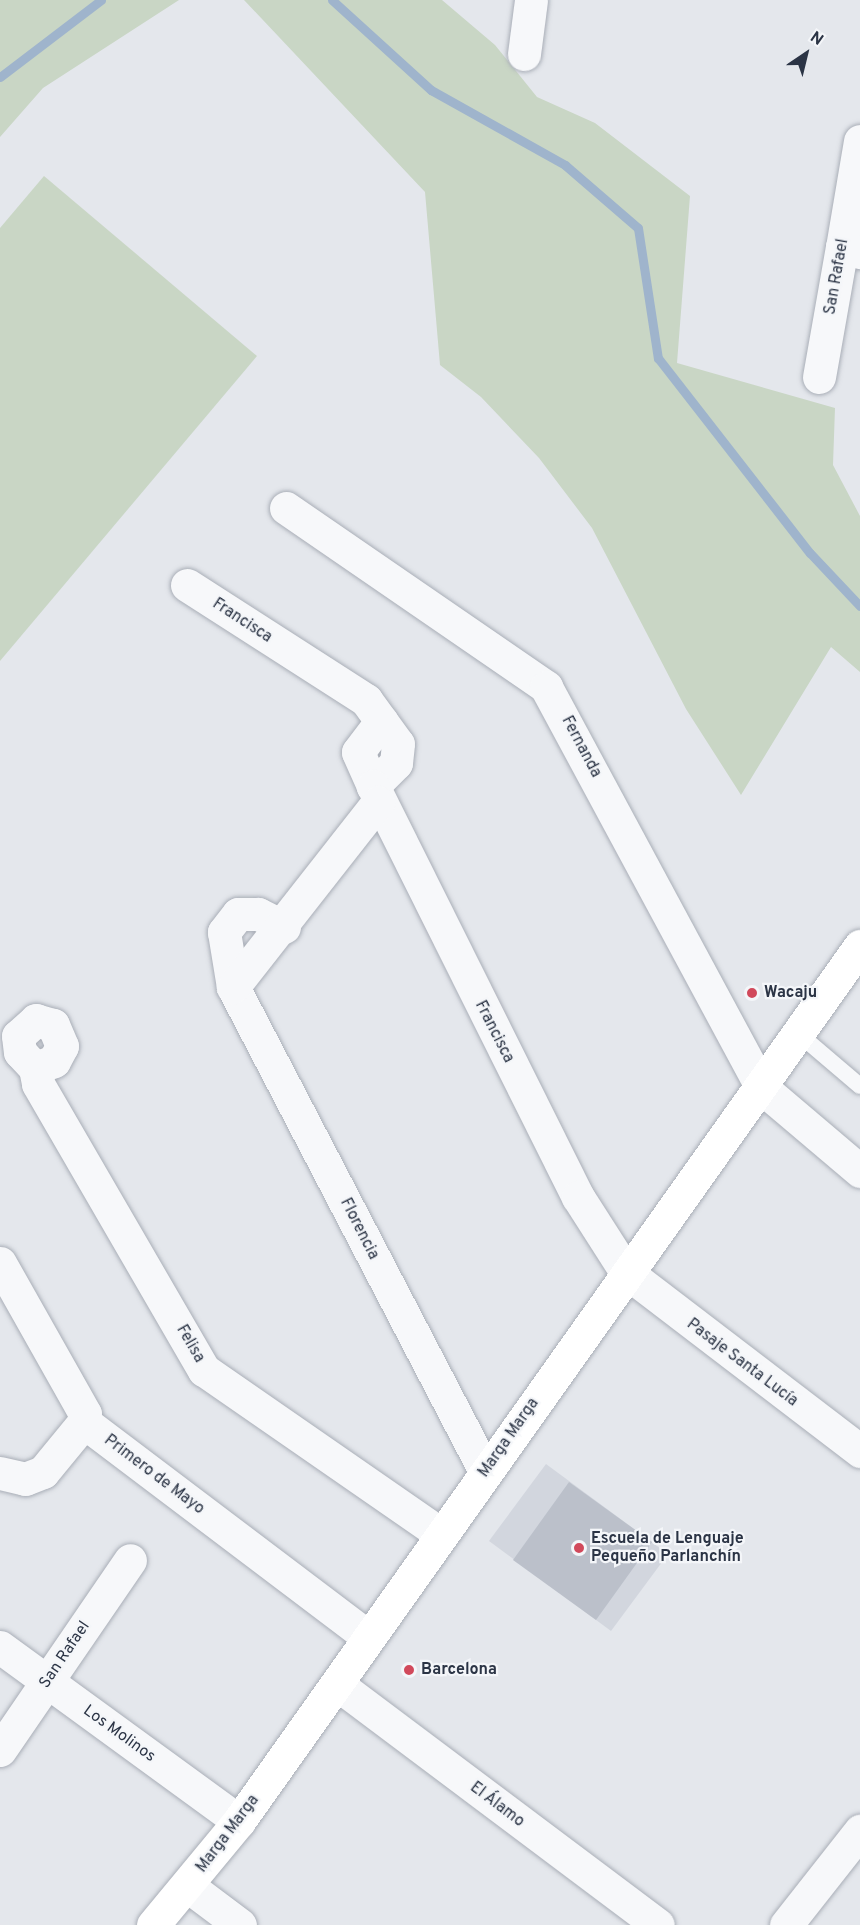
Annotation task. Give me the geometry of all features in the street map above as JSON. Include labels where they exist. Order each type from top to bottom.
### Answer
[{"type":"main road","name":"Marga Marga","points":[[153,1925],[188,1886],[238,1821],[337,1684],[626,1272],[799,1035],[860,946]]},
{"type":"street","points":[[524,54],[531,0]]},
{"type":"street","name":"San Rafael","points":[[819,377],[851,250],[860,141]]},
{"type":"street","name":"Fernanda","points":[[286,508],[546,687],[761,1087]]},
{"type":"street","name":"Francisca","points":[[187,585],[366,700],[381,721],[358,752],[375,794],[578,1197],[626,1272]]},
{"type":"street","points":[[233,987],[284,927],[375,794]]},
{"type":"street","name":"Florencia","points":[[284,927],[258,914],[238,914],[224,932],[233,987],[485,1471]]},
{"type":"street","name":"Felisa","points":[[35,1068],[38,1084],[204,1370],[441,1534]]},
{"type":"street","points":[[761,1087],[860,1171]]},
{"type":"street","points":[[0,1263],[85,1414],[84,1422],[43,1472],[25,1479],[0,1473]]},
{"type":"street","name":"Pasaje Santa Lucía","points":[[626,1272],[860,1451]]},
{"type":"street","name":"Primero de Mayo","points":[[84,1422],[368,1637]]},
{"type":"street","name":"San Rafael","points":[[0,1750],[130,1560]]},
{"type":"street","name":"Los Molinos","points":[[0,1647],[238,1821]]},
{"type":"street","name":"El Álamo","points":[[337,1684],[658,1925]]},
{"type":"street","points":[[786,1925],[860,1831]]},
{"type":"street","points":[[188,1886],[240,1925]]},
{"type":"lane","points":[[799,1035],[860,1086]]},
{"type":"shaded area","name":"Escuela de Lenguaje Pequeño Parlanchín","points":[[546,1464],[668,1554],[611,1631],[489,1541]]},
{"type":"green space","points":[[0,0],[179,0],[43,88],[0,137]]},
{"type":"green space","points":[[244,0],[442,0],[495,45],[537,97],[595,123],[690,196],[677,363],[835,408],[833,465],[860,516],[860,672],[831,647],[741,795],[686,709],[592,528],[539,458],[481,397],[440,365],[425,192]]},
{"type":"green space","points":[[44,176],[257,356],[0,661],[0,228]]},
{"type":"building","name":"Escuela de Lenguaje Pequeño Parlanchín","points":[[569,1482],[652,1542],[596,1620],[513,1560]]},
{"type":"waterway","points":[[0,77],[101,0]]},
{"type":"waterway","points":[[332,0],[431,90],[565,165],[638,228],[658,358],[810,553],[860,606]]},
{"type":"place","name":"Wacaju","points":[[752,993]]},
{"type":"place","name":"Escuela de Lenguaje Pequeño Parlanchín","points":[[579,1548]]},
{"type":"place","name":"Barcelona","points":[[409,1670]]}]
